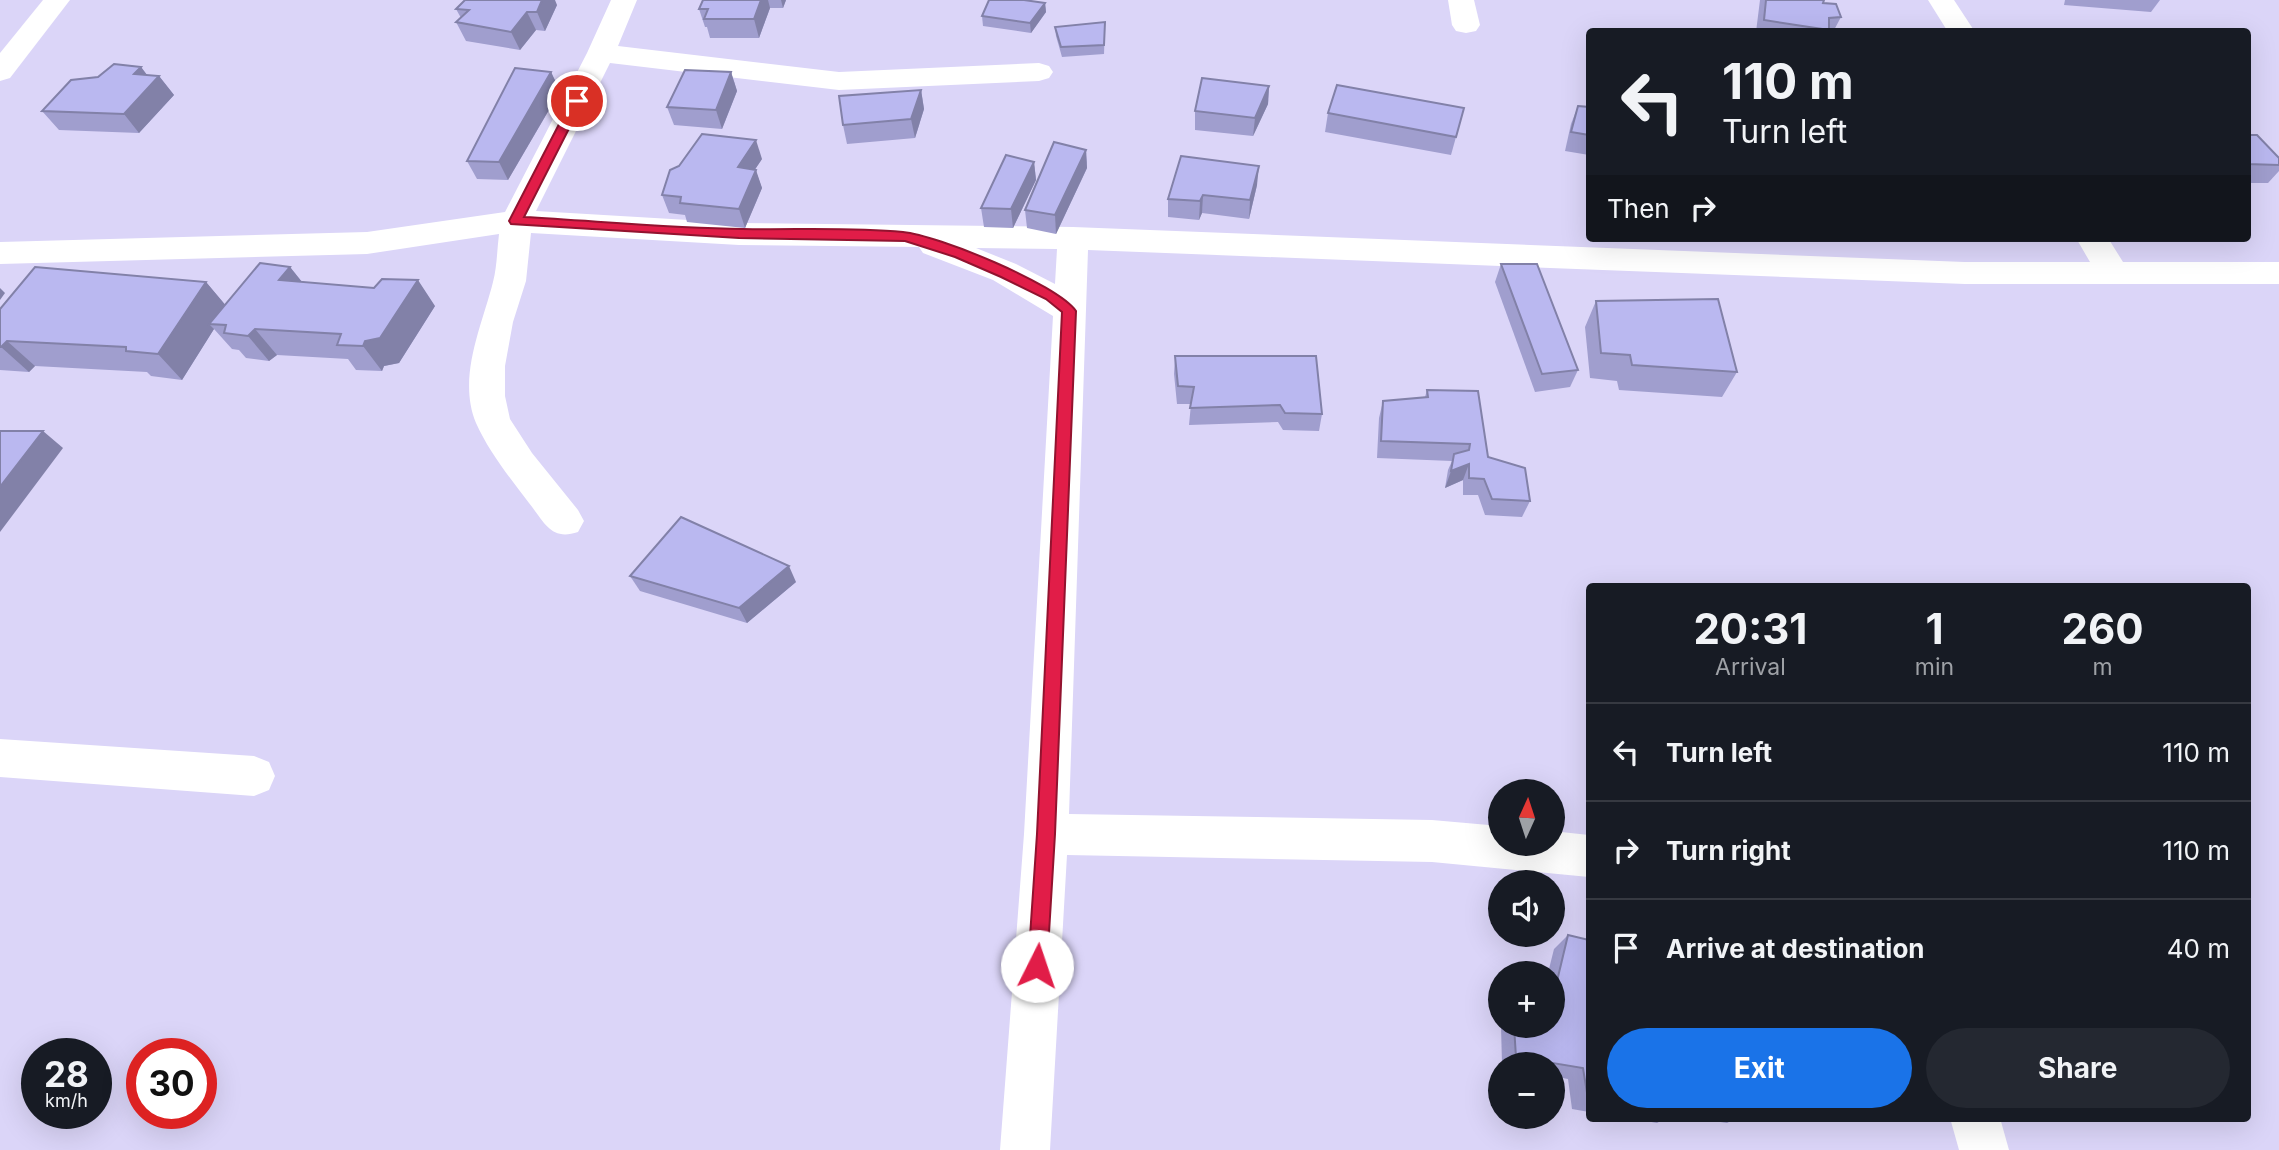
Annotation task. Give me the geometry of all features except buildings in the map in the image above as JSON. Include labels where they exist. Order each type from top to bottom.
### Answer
[{"type":"street","points":[[0,72],[57,0]]},
{"type":"street","points":[[565,521],[519,463],[493,421],[488,396],[488,366],[496,323],[510,281],[516,221],[601,53],[624,0]]},
{"type":"street","points":[[1941,0],[1959,28]]},
{"type":"street","points":[[601,53],[839,81],[1039,72]]},
{"type":"street","points":[[0,253],[367,243],[516,221],[739,234],[1073,238],[1965,273],[2279,272]]},
{"type":"street","points":[[905,236],[960,254],[1006,274],[1050,295],[1069,311]]},
{"type":"street","points":[[1025,1150],[1046,834],[1073,238]]},
{"type":"street","points":[[2094,242],[2112,271]]},
{"type":"street","points":[[0,758],[254,776]]},
{"type":"street","points":[[1046,834],[1432,841],[1586,856]]},
{"type":"street","points":[[1976,1122],[1984,1150]]},
{"type":"shaded area","points":[[0,0],[2279,0],[2279,1150],[0,1150]]},
{"type":"route","points":[[577,101],[516,221],[739,234],[905,236],[960,254],[1006,274],[1050,295],[1069,311],[1046,834],[1037,966]]}]
